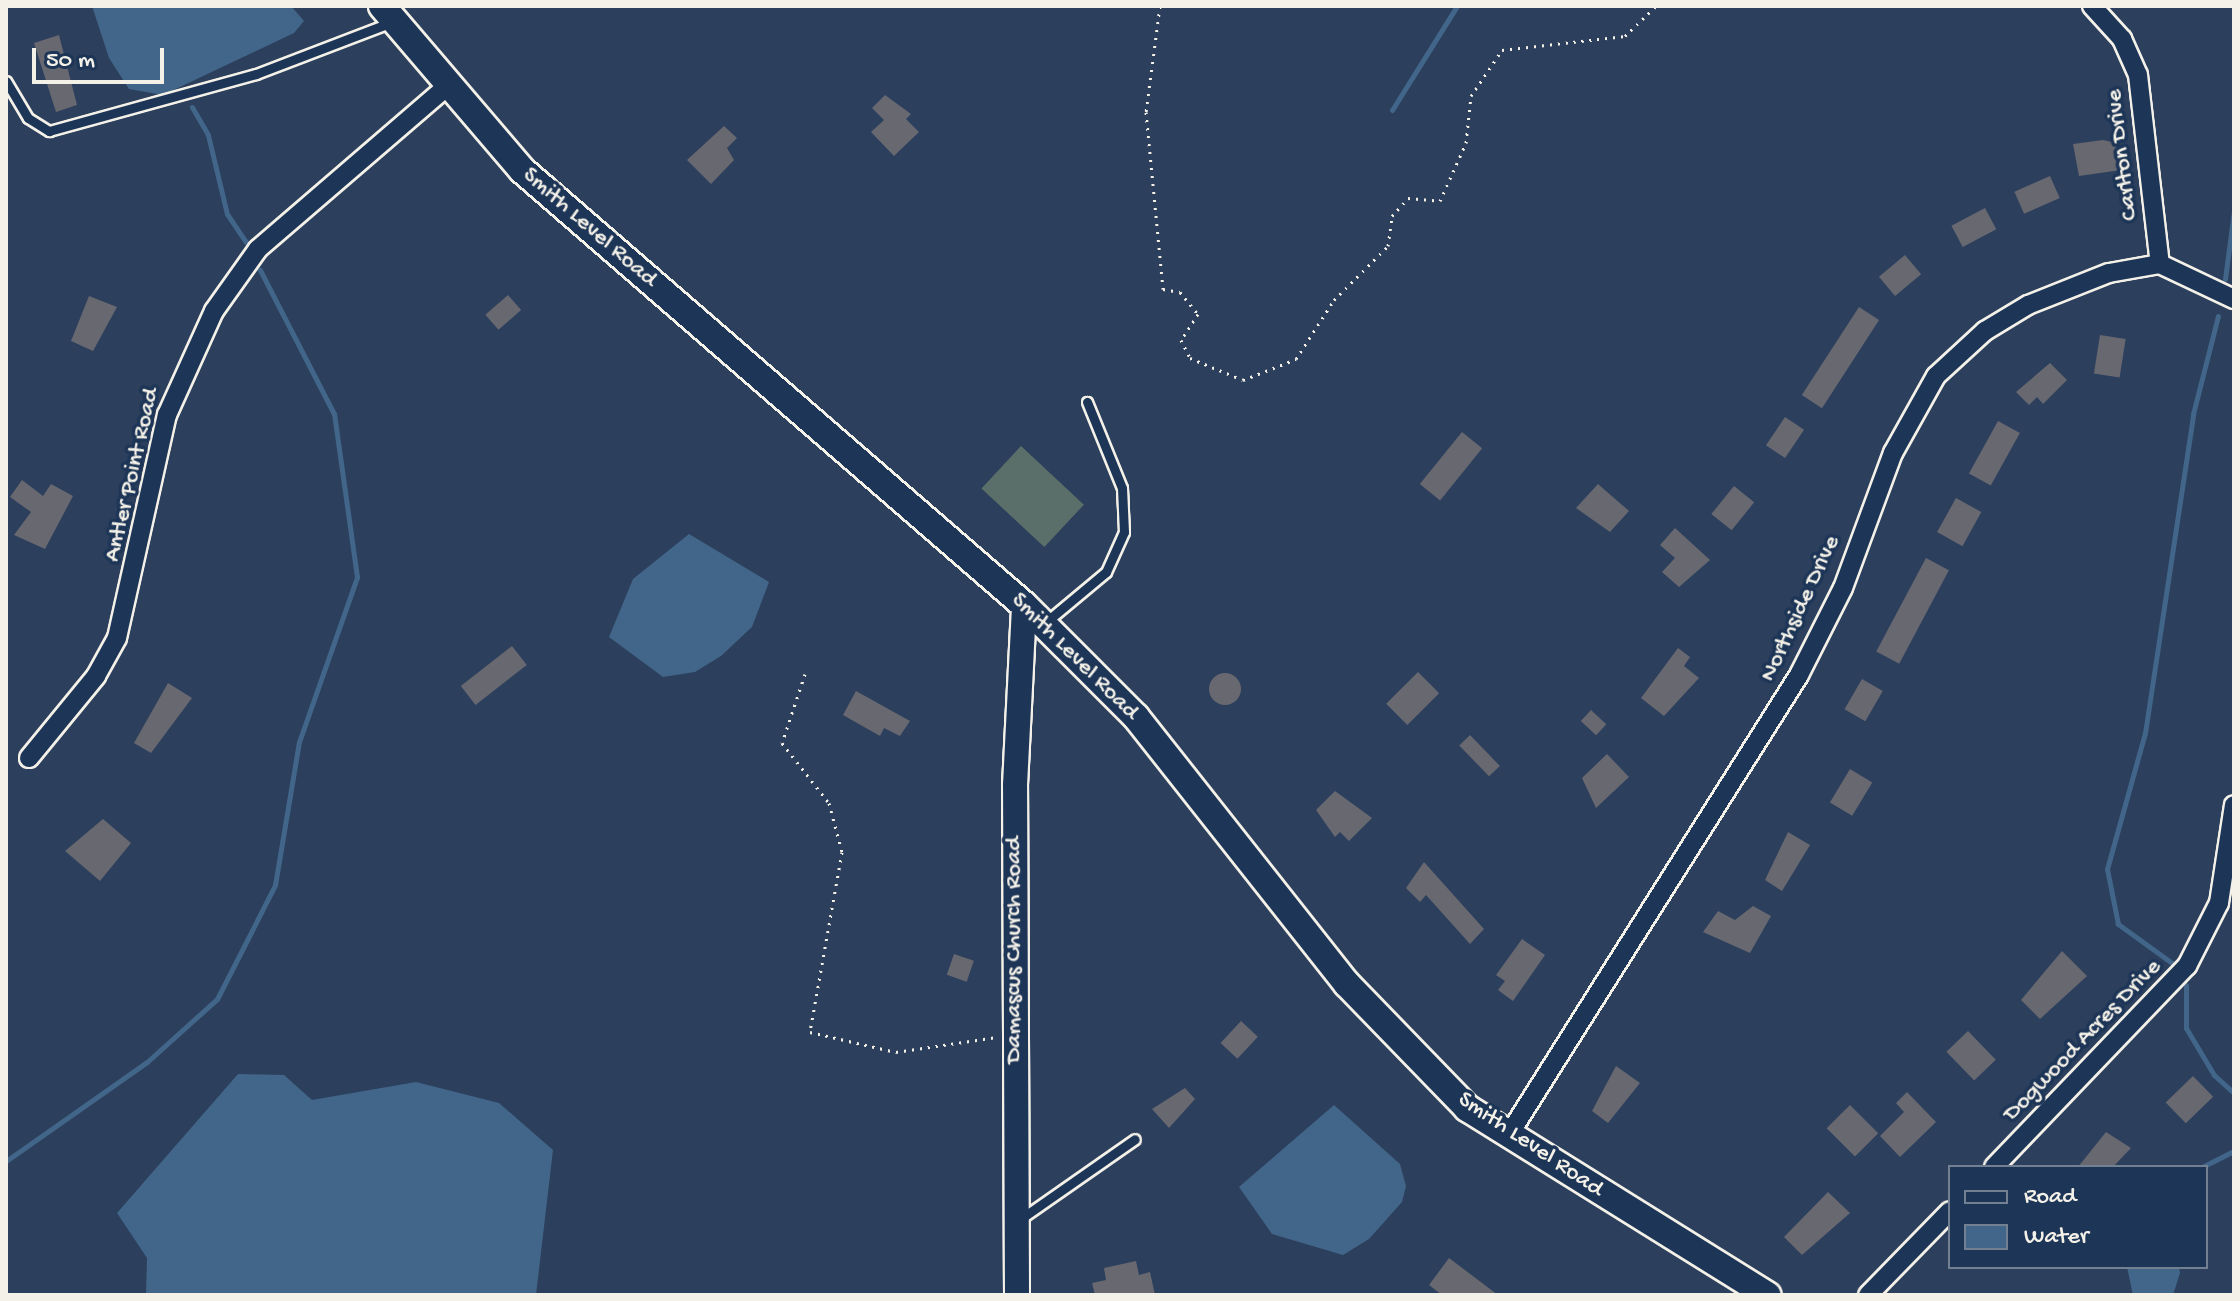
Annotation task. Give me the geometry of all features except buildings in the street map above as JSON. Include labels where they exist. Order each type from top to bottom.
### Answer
[{"type":"main road","name":"Smith Level Road","points":[[387,14],[445,88],[522,170],[1024,605],[1136,717],[1390,1034],[1508,1136],[1767,1295]]},
{"type":"street","name":"Carlton Drive","points":[[2092,6],[2122,39],[2138,75],[2160,264]]},
{"type":"street","name":"Antler Point Road","points":[[29,758],[96,676],[117,638],[167,415],[214,311],[258,249],[445,88]]},
{"type":"street","points":[[2160,264],[2234,299]]},
{"type":"street","name":"Northside Drive","points":[[1508,1136],[1799,675],[1843,588],[1893,453],[1936,376],[1985,331],[2061,289],[2160,264]]},
{"type":"street","name":"Damascus Church Road","points":[[1017,1295],[1015,785],[1024,605]]},
{"type":"street","name":"Dogwood Acres Drive","points":[[1996,1165],[2187,966],[2219,903],[2234,805]]},
{"type":"street","points":[[1868,1295],[1948,1213]]},
{"type":"lane","points":[[6,81],[28,118],[49,131],[256,74],[387,14]]},
{"type":"lane","points":[[1043,624],[1106,572],[1124,532],[1122,488],[1087,402]]},
{"type":"lane","points":[[1016,1221],[1135,1139]]},
{"type":"path","points":[[1160,6],[1146,112],[1163,289],[1180,292],[1198,314],[1181,340],[1190,358],[1243,380],[1296,359],[1334,300],[1388,246],[1392,216],[1408,198],[1440,201],[1466,143],[1471,96],[1502,50],[1625,36],[1656,6]]},
{"type":"path","points":[[805,674],[782,743],[829,803],[842,852],[810,1032],[896,1052],[976,1036],[1015,1038]]},
{"type":"green space","points":[[1021,446],[1084,505],[1044,547],[981,488]]},
{"type":"water","points":[[92,6],[291,6],[304,21],[294,33],[163,95],[129,89],[109,58]]},
{"type":"water","points":[[689,534],[769,582],[752,627],[721,656],[695,672],[663,677],[609,637],[633,579]]},
{"type":"water","points":[[238,1074],[284,1075],[312,1100],[416,1082],[499,1103],[553,1150],[536,1295],[146,1295],[147,1258],[117,1213]]},
{"type":"water","points":[[1334,1105],[1400,1164],[1406,1186],[1402,1202],[1369,1239],[1343,1255],[1272,1234],[1239,1187]]},
{"type":"water","points":[[2127,1269],[2179,1269],[2173,1295],[2133,1295]]},
{"type":"waterway","points":[[1392,110],[1457,6]]},
{"type":"waterway","points":[[192,107],[208,135],[227,214],[246,242]]},
{"type":"waterway","points":[[2225,279],[2234,211]]},
{"type":"waterway","points":[[6,1161],[147,1062],[217,999],[275,885],[299,742],[357,577],[334,414],[260,270]]},
{"type":"waterway","points":[[2172,963],[2118,924],[2107,869],[2145,733],[2193,414],[2218,316]]},
{"type":"waterway","points":[[2186,985],[2186,1028],[2214,1075],[2234,1093]]},
{"type":"waterway","points":[[2206,1165],[2234,1151]]}]
